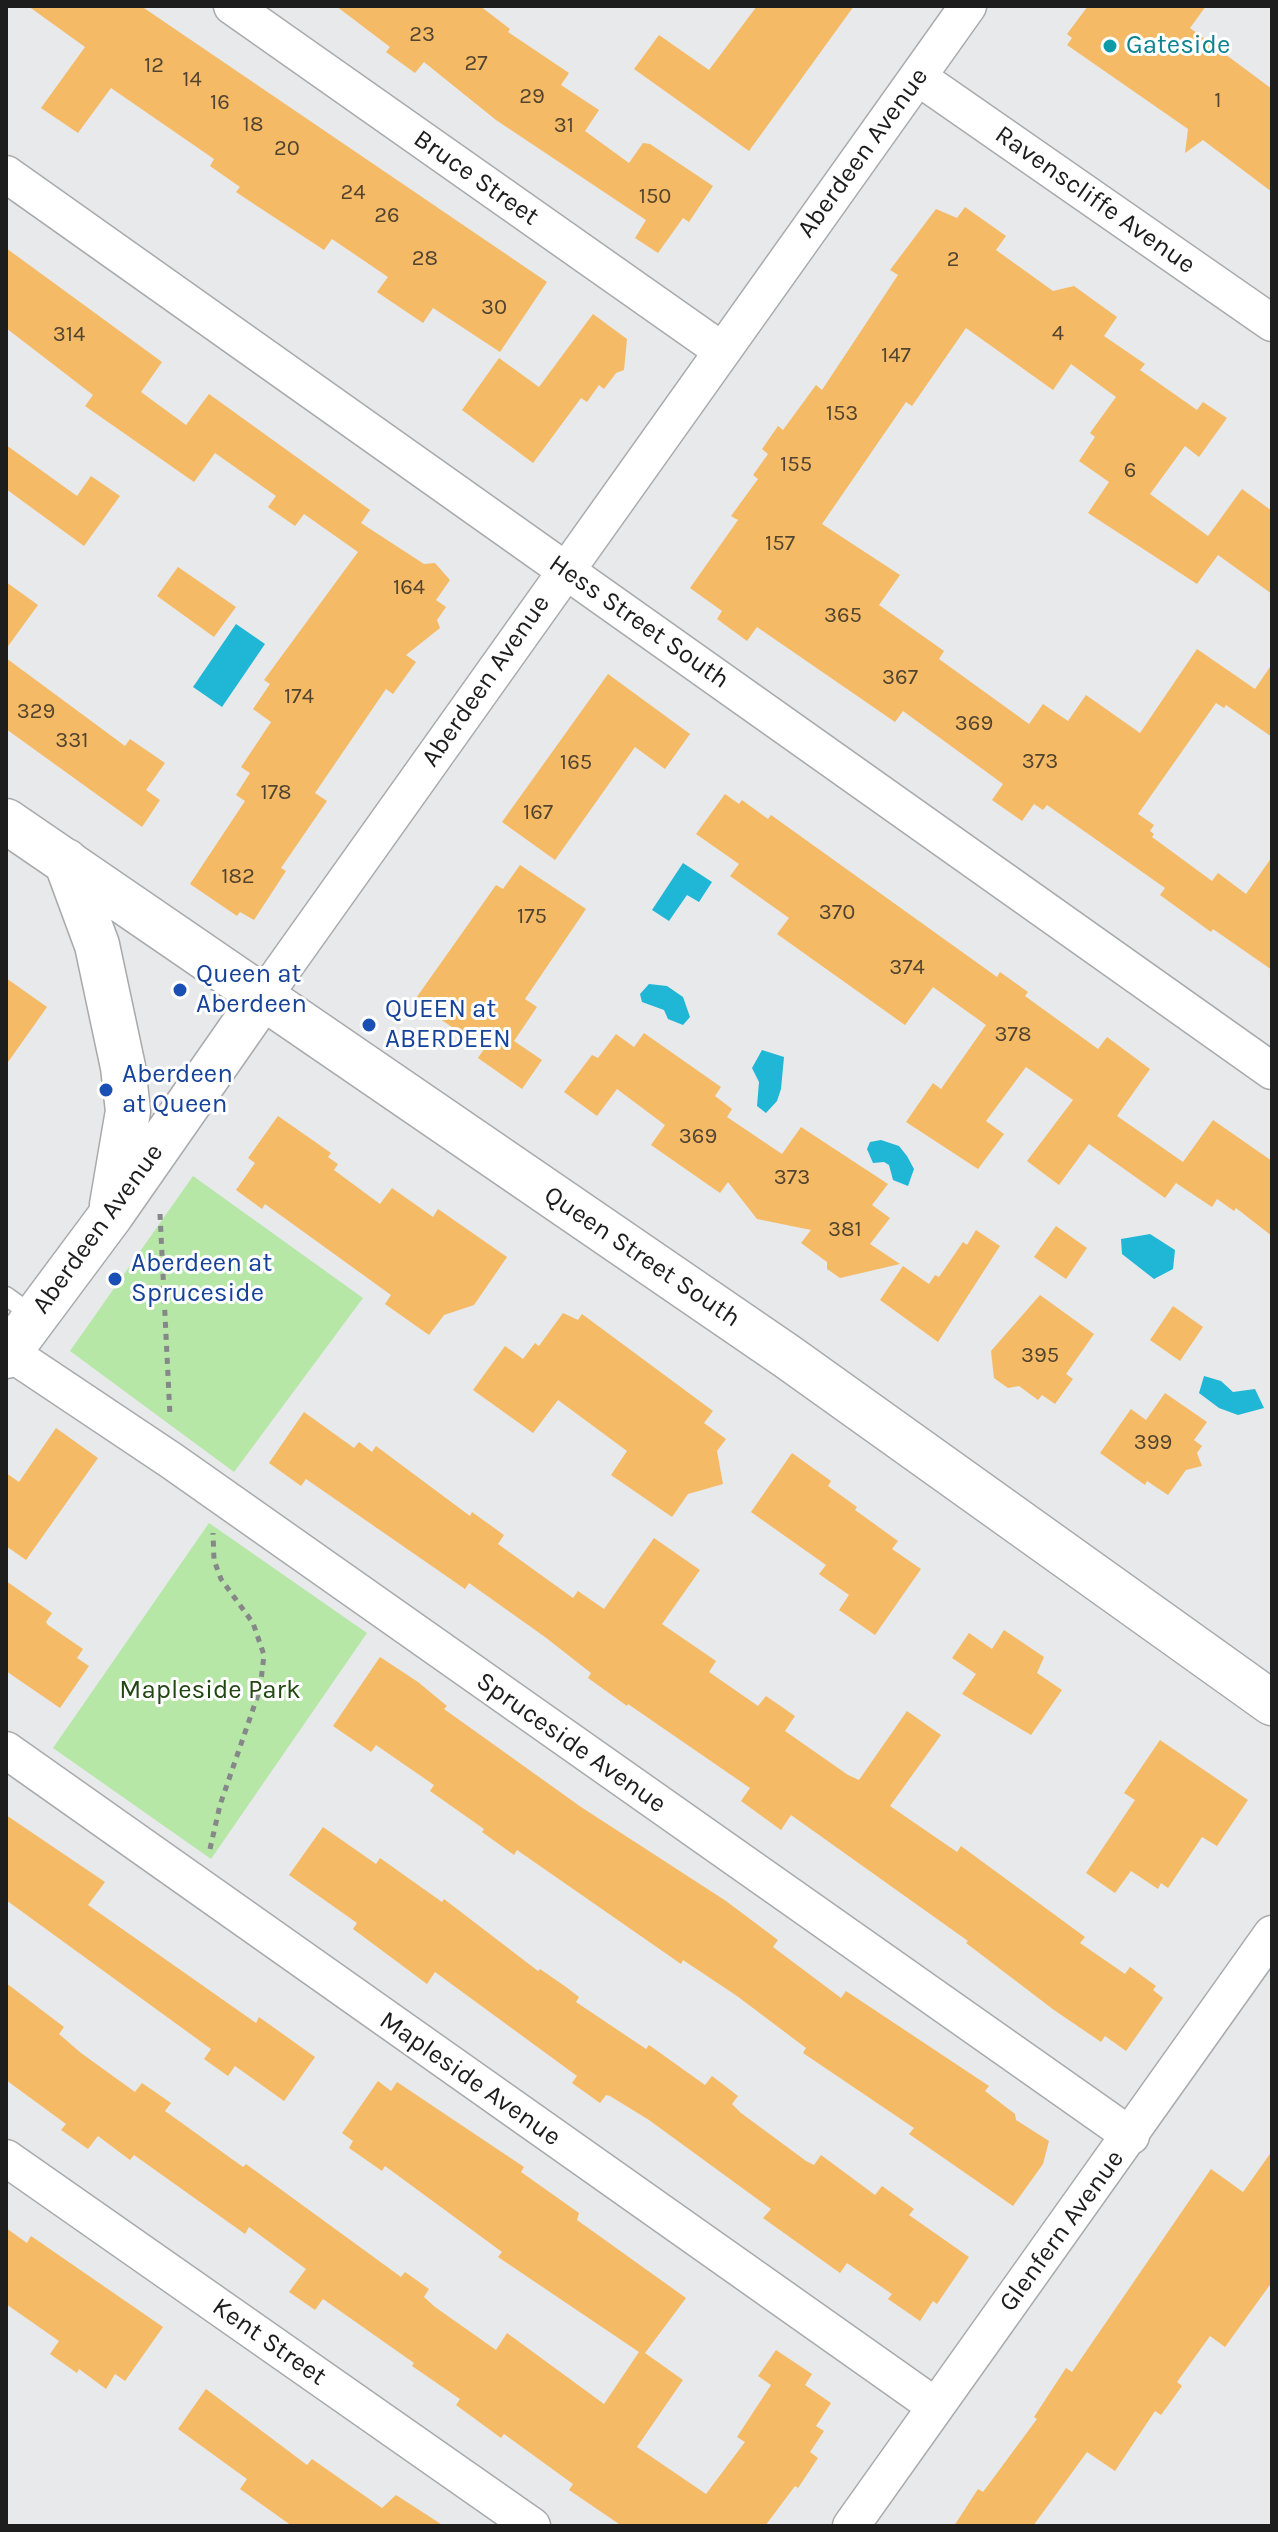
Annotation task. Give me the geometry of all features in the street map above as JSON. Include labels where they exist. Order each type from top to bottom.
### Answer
[{"type":"main road","name":"Queen Street South","points":[[6,821],[788,1357],[1272,1703]]},
{"type":"main road","points":[[66,861],[97,945],[123,1067],[128,1111],[111,1215]]},
{"type":"main road","name":"Aberdeen Avenue","points":[[7,1354],[20,1306],[111,1215],[263,997]]},
{"type":"street","name":"Bruce Street","points":[[232,6],[721,350]]},
{"type":"street","name":"Aberdeen Avenue","points":[[263,997],[968,6]]},
{"type":"street","name":"Ravenscliffe Avenue","points":[[918,77],[1272,323]]},
{"type":"street","name":"Hess Street South","points":[[6,174],[1272,1071]]},
{"type":"street","name":"Spruceside Avenue","points":[[7,1354],[172,1461],[1131,2136]]},
{"type":"street","name":"Mapleside Avenue","points":[[6,1750],[935,2406]]},
{"type":"street","name":"Glenfern Avenue","points":[[851,2526],[1272,1934]]},
{"type":"street","name":"Kent Street","points":[[6,2158],[532,2526]]},
{"type":"path","points":[[157,1148],[172,1461]]},
{"type":"path","points":[[200,1889],[220,1805],[260,1689],[264,1655],[253,1623],[221,1579],[214,1560],[210,1489]]},
{"type":"green space","points":[[193,1176],[363,1298],[234,1472],[70,1351]]},
{"type":"green space","name":"Mapleside Park","points":[[209,1523],[367,1633],[211,1859],[53,1748]]},
{"type":"water","points":[[236,624],[265,644],[222,707],[193,687]]},
{"type":"water","points":[[683,863],[712,882],[699,902],[687,895],[669,921],[652,910]]},
{"type":"water","points":[[649,984],[667,986],[683,997],[690,1017],[683,1025],[668,1019],[664,1010],[642,1002],[640,994]]},
{"type":"water","points":[[762,1050],[784,1057],[781,1089],[777,1101],[766,1113],[757,1106],[759,1082],[752,1068]]},
{"type":"water","points":[[881,1140],[899,1146],[907,1156],[914,1169],[908,1186],[893,1180],[889,1165],[873,1163],[867,1149],[870,1142]]},
{"type":"water","points":[[1150,1234],[1175,1250],[1173,1269],[1154,1279],[1122,1254],[1121,1239]]},
{"type":"water","points":[[1204,1376],[1221,1381],[1233,1392],[1255,1389],[1264,1408],[1238,1415],[1219,1408],[1199,1393]]},
{"type":"building","points":[[28,6],[141,6],[547,282],[500,352],[433,308],[423,323],[377,292],[388,277],[332,239],[324,250],[236,192],[240,187],[210,166],[214,159],[111,88],[78,133],[41,108],[85,47]]},
{"type":"building","points":[[336,6],[480,6],[510,29],[508,32],[569,73],[561,85],[599,110],[585,131],[629,163],[643,143],[650,144],[713,186],[689,222],[683,218],[658,253],[635,238],[646,220],[496,120],[424,62],[415,73],[386,52],[390,47]]},
{"type":"building","points":[[757,6],[854,6],[749,151],[634,69],[659,35],[709,70]]},
{"type":"building","points":[[1088,6],[1206,6],[1190,28],[1272,89],[1272,192],[1203,140],[1185,153],[1188,129],[1067,45],[1072,38],[1067,34]]},
{"type":"building","points":[[965,207],[1006,236],[996,250],[1053,291],[1074,286],[1117,317],[1104,336],[1145,364],[1140,370],[1197,410],[1203,402],[1227,418],[1199,457],[1185,446],[1150,494],[1208,536],[1242,489],[1272,511],[1272,594],[1218,555],[1197,584],[1088,513],[1109,482],[1079,461],[1095,437],[1090,433],[1116,397],[1071,364],[1053,390],[966,328],[912,406],[906,402],[822,524],[900,575],[879,605],[944,651],[939,659],[1029,724],[1043,704],[1068,721],[1086,695],[1140,733],[1197,649],[1255,689],[1272,664],[1272,737],[1226,705],[1224,708],[1216,703],[1138,814],[1154,825],[1150,831],[1154,834],[1152,837],[1212,881],[1218,873],[1246,894],[1272,857],[1272,970],[1160,895],[1165,888],[1047,805],[1043,810],[1034,804],[1022,821],[992,800],[1003,784],[903,711],[895,722],[757,627],[747,641],[717,619],[722,611],[690,588],[738,520],[731,516],[758,479],[753,475],[768,454],[762,449],[778,426],[783,430],[816,385],[822,390],[898,275],[890,270],[936,209],[957,218]]},
{"type":"building","points":[[6,248],[162,362],[141,392],[186,425],[209,394],[370,510],[361,523],[424,564],[435,563],[450,580],[436,600],[446,607],[437,620],[440,628],[406,655],[416,662],[393,694],[386,689],[315,793],[327,801],[281,868],[286,871],[254,920],[240,912],[237,916],[190,884],[245,801],[236,795],[250,773],[241,767],[271,722],[253,709],[270,684],[264,680],[358,552],[304,514],[295,526],[268,507],[276,496],[215,453],[194,482],[85,406],[93,395],[6,328]]},
{"type":"building","points":[[593,314],[627,339],[624,370],[616,373],[604,389],[599,385],[587,402],[581,398],[533,463],[462,410],[499,358],[539,387]]},
{"type":"building","points":[[6,445],[77,496],[91,476],[120,496],[84,546],[6,489]]},
{"type":"building","points":[[178,567],[236,607],[214,637],[157,596]]},
{"type":"building","points":[[6,582],[38,605],[6,649]]},
{"type":"building","points":[[6,658],[125,746],[130,739],[165,763],[146,790],[160,800],[142,827],[6,729]]},
{"type":"building","points":[[608,674],[690,734],[665,769],[635,747],[555,860],[502,822]]},
{"type":"building","points":[[725,794],[739,804],[742,800],[768,819],[771,815],[997,977],[1000,972],[1028,992],[1025,996],[1098,1049],[1107,1037],[1150,1069],[1117,1116],[1183,1162],[1213,1120],[1272,1161],[1272,1236],[1236,1208],[1234,1211],[1217,1199],[1212,1207],[1176,1183],[1165,1198],[1089,1144],[1059,1185],[1027,1161],[1073,1100],[1026,1067],[986,1121],[1004,1134],[978,1169],[906,1122],[933,1083],[941,1089],[986,1025],[933,987],[905,1025],[777,934],[789,918],[730,876],[739,864],[696,834]]},
{"type":"building","points":[[520,865],[586,909],[525,999],[537,1007],[514,1041],[542,1060],[522,1089],[478,1058],[484,1049],[414,1001],[496,885],[503,889]]},
{"type":"building","points":[[6,978],[47,1007],[6,1065]]},
{"type":"building","points":[[644,1033],[721,1087],[715,1096],[732,1109],[727,1117],[782,1154],[801,1127],[888,1184],[872,1205],[890,1218],[870,1244],[900,1264],[840,1278],[827,1269],[827,1262],[801,1243],[811,1230],[757,1219],[728,1182],[720,1193],[651,1145],[665,1125],[617,1089],[597,1116],[564,1092],[592,1055],[598,1058],[616,1034],[634,1047]]},
{"type":"building","points":[[278,1116],[331,1153],[328,1157],[338,1164],[334,1170],[380,1204],[392,1188],[433,1217],[438,1209],[507,1257],[474,1305],[444,1315],[429,1335],[385,1304],[391,1295],[265,1204],[262,1209],[236,1190],[255,1163],[248,1158]]},
{"type":"building","points":[[1056,1226],[1087,1248],[1066,1279],[1034,1257]]},
{"type":"building","points":[[976,1230],[1000,1246],[938,1342],[880,1300],[903,1266],[929,1284],[935,1275],[939,1277],[963,1242],[967,1245]]},
{"type":"building","points":[[1040,1295],[1094,1334],[1066,1374],[1073,1379],[1055,1404],[1042,1395],[1038,1400],[1019,1386],[1008,1388],[994,1378],[991,1351]]},
{"type":"building","points":[[1173,1306],[1203,1327],[1180,1361],[1150,1340]]},
{"type":"building","points":[[563,1313],[578,1320],[582,1314],[713,1411],[704,1423],[726,1439],[717,1451],[723,1484],[688,1494],[672,1517],[611,1475],[627,1451],[558,1400],[533,1433],[473,1390],[505,1346],[523,1359],[535,1343],[539,1346]]},
{"type":"building","points":[[1165,1393],[1207,1422],[1194,1440],[1202,1446],[1197,1453],[1202,1466],[1186,1470],[1168,1495],[1147,1481],[1145,1485],[1100,1453],[1131,1409],[1146,1420]]},
{"type":"building","points":[[304,1412],[354,1448],[359,1442],[372,1452],[376,1446],[470,1516],[472,1512],[504,1535],[498,1544],[573,1598],[578,1591],[604,1609],[654,1538],[700,1570],[662,1624],[716,1661],[709,1672],[758,1706],[766,1696],[795,1716],[785,1731],[848,1775],[859,1780],[907,1711],[941,1735],[890,1806],[957,1852],[961,1846],[1085,1937],[1080,1943],[1125,1974],[1130,1967],[1156,1986],[1153,1990],[1163,1998],[1126,2051],[1105,2036],[1101,2042],[1054,2010],[966,1943],[968,1941],[791,1815],[781,1830],[741,1801],[750,1788],[588,1678],[591,1673],[469,1583],[465,1589],[306,1479],[301,1486],[269,1463]]},
{"type":"building","points":[[56,1428],[98,1458],[26,1560],[6,1546],[6,1473],[19,1482]]},
{"type":"building","points":[[792,1453],[831,1481],[828,1486],[857,1507],[855,1510],[898,1541],[892,1549],[921,1569],[875,1635],[839,1610],[849,1595],[819,1574],[826,1565],[751,1512]]},
{"type":"building","points":[[6,1581],[52,1613],[46,1622],[48,1625],[83,1649],[77,1658],[89,1666],[60,1708],[6,1671]]},
{"type":"building","points":[[1004,1630],[1044,1657],[1037,1673],[1062,1690],[1031,1735],[962,1694],[976,1674],[952,1658],[969,1633],[992,1649]]},
{"type":"building","points":[[380,1657],[418,1682],[447,1706],[444,1709],[581,1807],[726,1901],[778,1940],[773,1947],[841,1998],[846,1991],[989,2086],[985,2091],[1015,2114],[1016,2120],[1049,2141],[1043,2164],[1013,2206],[909,2134],[914,2128],[803,2053],[806,2048],[737,1996],[683,1960],[681,1964],[517,1850],[514,1855],[482,1832],[484,1829],[430,1791],[434,1785],[376,1745],[371,1752],[333,1726]]},
{"type":"building","points":[[1160,1740],[1248,1800],[1217,1846],[1202,1837],[1168,1888],[1161,1883],[1158,1889],[1131,1871],[1115,1893],[1086,1873],[1135,1800],[1124,1793]]},
{"type":"building","points":[[6,1815],[105,1882],[88,1905],[256,2023],[259,2017],[315,2057],[284,2101],[235,2066],[228,2076],[204,2059],[211,2049],[6,1900]]},
{"type":"building","points":[[323,1827],[376,1864],[380,1858],[442,1902],[444,1899],[538,1971],[540,1969],[579,1997],[576,2002],[646,2049],[649,2045],[705,2085],[712,2076],[738,2096],[732,2104],[741,2113],[806,2161],[814,2165],[821,2155],[875,2195],[882,2186],[914,2209],[909,2215],[969,2257],[937,2304],[933,2301],[920,2321],[888,2299],[892,2294],[847,2263],[840,2273],[763,2218],[771,2209],[649,2120],[610,2096],[606,2095],[600,2103],[572,2083],[577,2076],[435,1972],[427,1984],[353,1929],[357,1923],[289,1875]]},
{"type":"building","points":[[6,1983],[64,2027],[59,2034],[81,2053],[135,2092],[142,2083],[171,2103],[165,2111],[243,2167],[246,2164],[401,2277],[405,2272],[429,2289],[424,2297],[496,2350],[507,2333],[604,2404],[639,2352],[498,2257],[502,2252],[385,2166],[382,2171],[349,2148],[353,2141],[342,2133],[378,2081],[391,2091],[397,2082],[524,2167],[521,2172],[579,2213],[577,2220],[686,2298],[645,2353],[683,2380],[637,2447],[706,2494],[745,2442],[737,2437],[771,2385],[758,2376],[776,2350],[812,2374],[805,2385],[831,2403],[816,2426],[824,2431],[810,2452],[818,2458],[798,2488],[795,2486],[765,2526],[622,2526],[569,2490],[573,2484],[504,2434],[501,2438],[456,2405],[460,2399],[412,2366],[414,2363],[323,2299],[315,2310],[289,2292],[306,2269],[249,2227],[245,2234],[134,2155],[130,2160],[98,2136],[88,2149],[61,2130],[66,2124],[6,2080]]},
{"type":"building","points":[[1272,2151],[1272,2282],[1225,2347],[1210,2336],[1177,2382],[1182,2386],[1161,2415],[1155,2411],[1115,2471],[1087,2452],[1033,2526],[954,2526],[978,2489],[983,2492],[1037,2419],[1034,2417],[1066,2368],[1072,2372],[1211,2169],[1243,2192]]},
{"type":"building","points":[[6,2228],[27,2243],[31,2236],[163,2327],[125,2381],[115,2374],[106,2389],[79,2369],[77,2373],[50,2354],[59,2341],[6,2304]]},
{"type":"building","points":[[206,2389],[307,2465],[312,2459],[382,2508],[396,2495],[444,2526],[292,2526],[240,2489],[247,2479],[178,2429]]},
{"type":"place","name":"Gateside","points":[[1110,46]]},
{"type":"place","name":"Queen at Aberdeen","points":[[180,990]]},
{"type":"place","name":"QUEEN at ABERDEEN","points":[[369,1025]]},
{"type":"place","name":"Aberdeen at Queen","points":[[106,1090]]},
{"type":"place","name":"Aberdeen at Spruceside","points":[[115,1279]]}]
